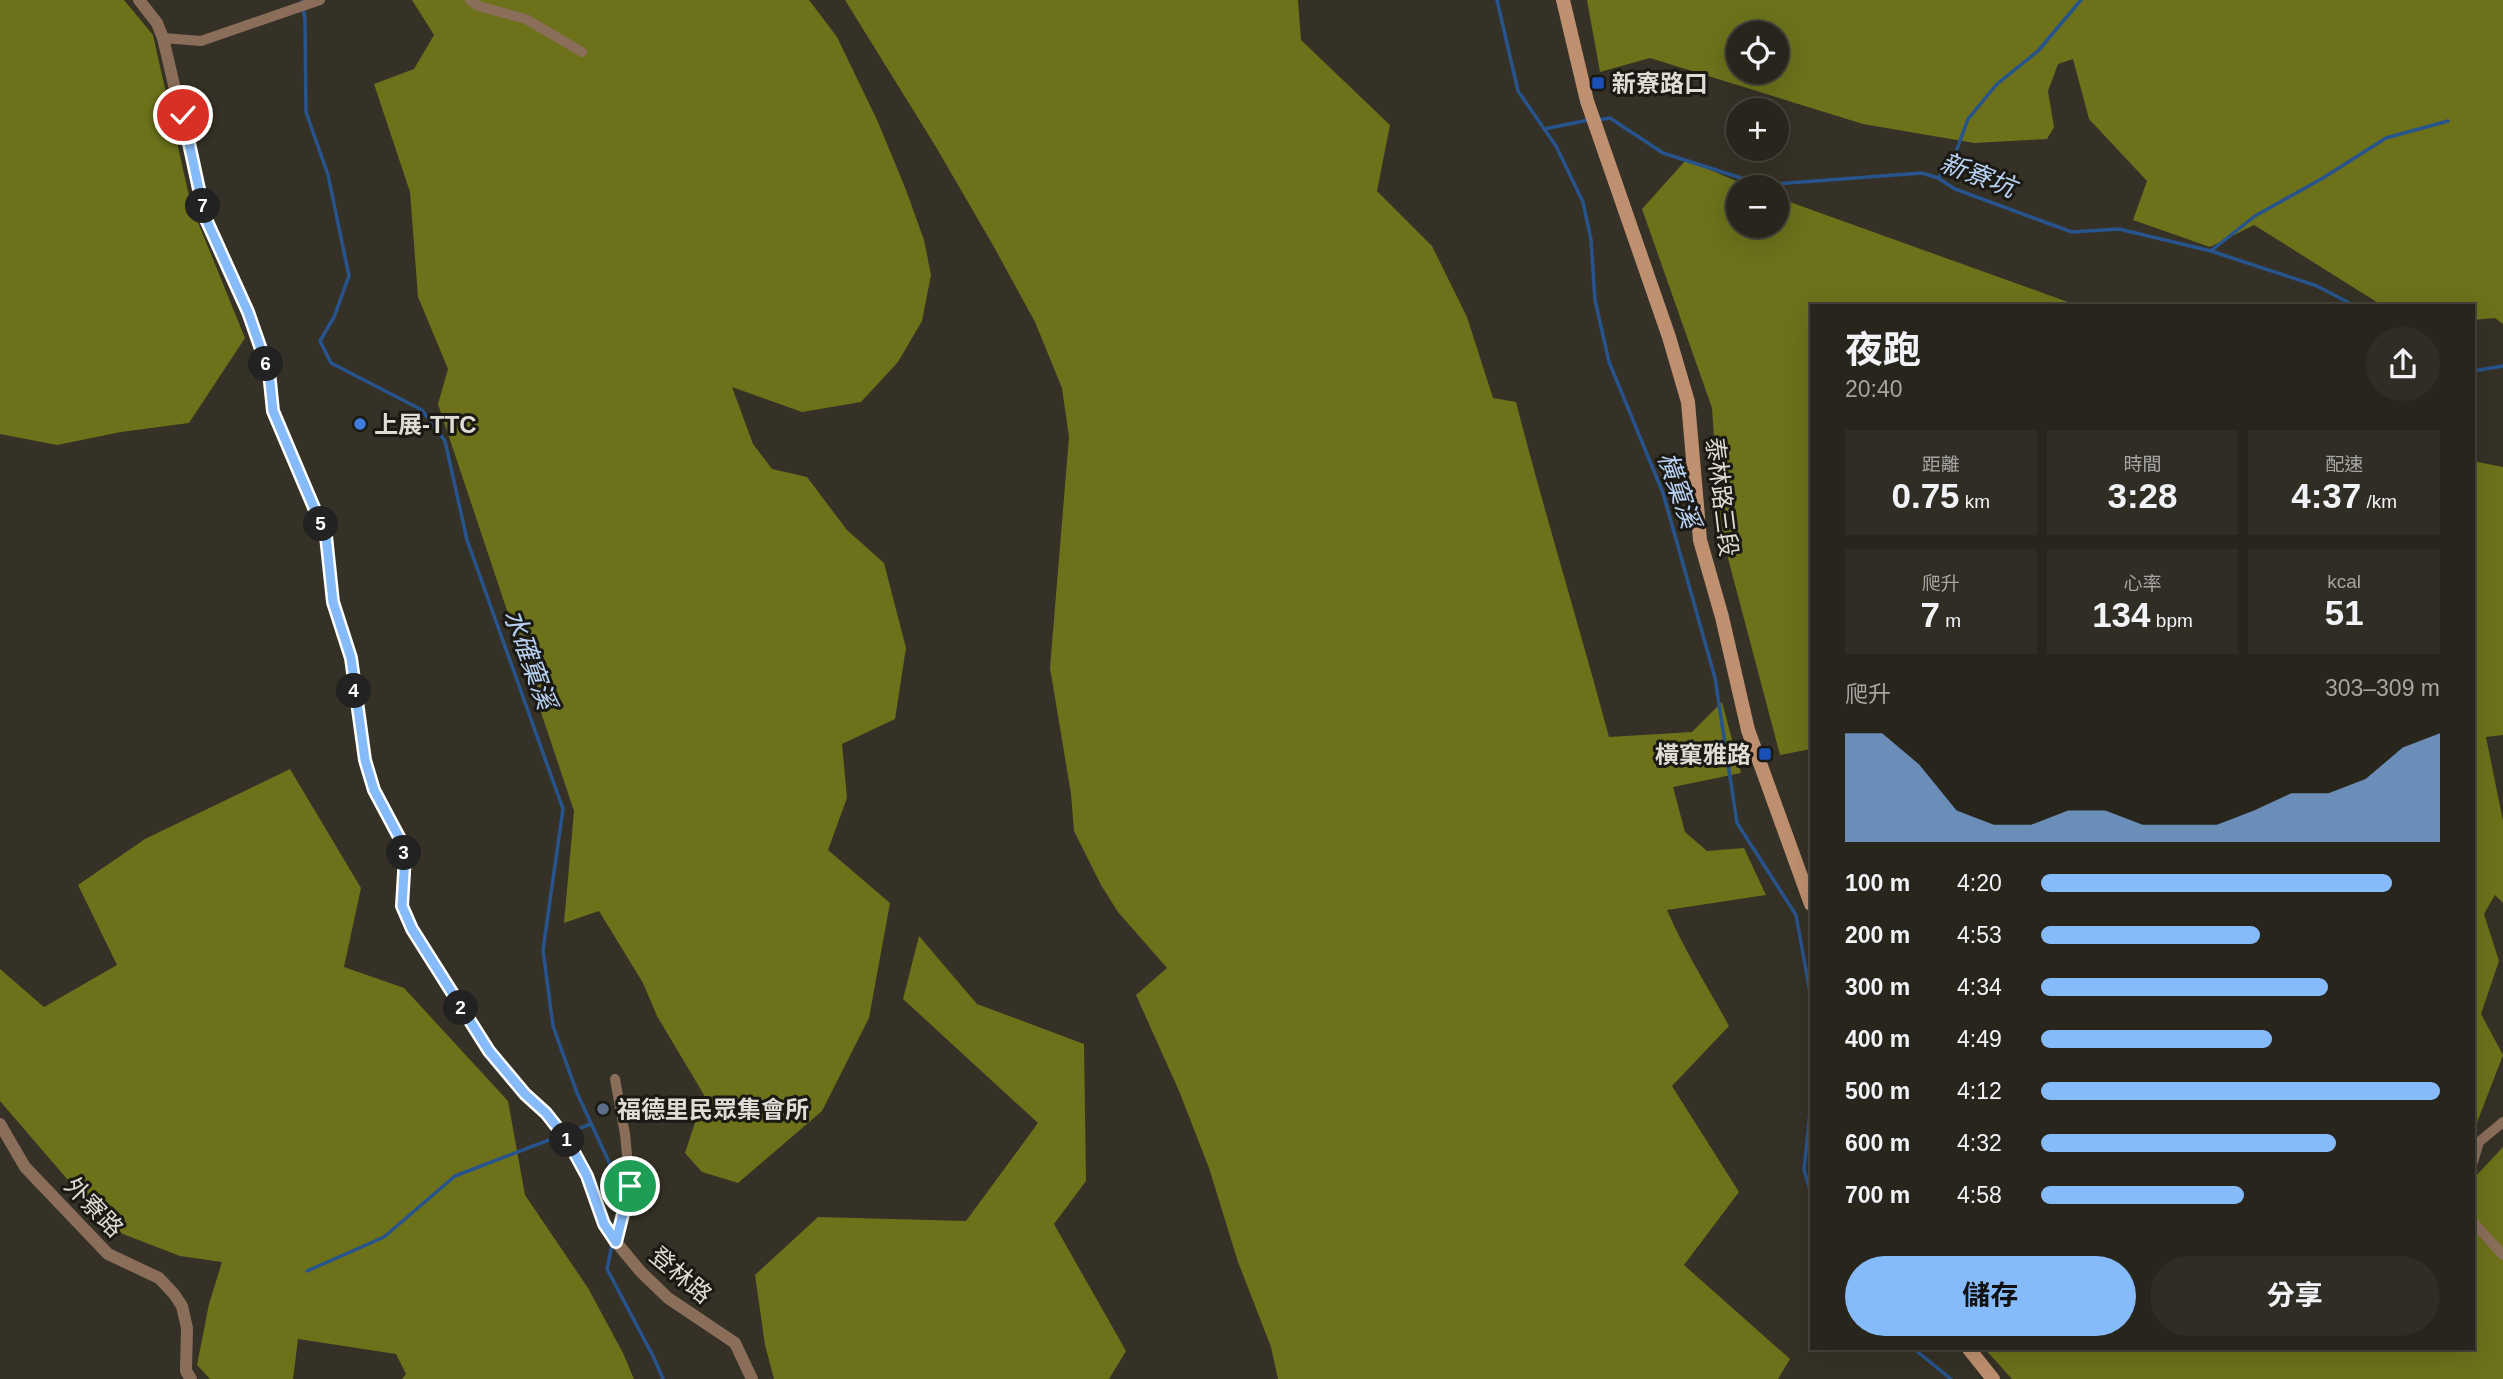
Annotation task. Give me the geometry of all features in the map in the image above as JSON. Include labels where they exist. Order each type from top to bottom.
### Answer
[{"type":"main road","name":"泰林路三段","points":[[1563,0],[1588,105],[1670,337],[1688,401],[1700,540],[1723,617],[1748,730],[1810,901]]},
{"type":"main road","points":[[1970,1350],[1993,1379]]},
{"type":"street","name":"登林路","points":[[139,0],[157,23],[163,38],[205,217],[248,312],[269,372],[273,411],[326,536],[333,602],[351,658],[365,760],[374,790],[399,837],[405,856],[402,906],[412,929],[489,1051],[568,1141],[587,1176],[593,1197],[612,1237],[641,1272],[668,1298],[735,1343],[752,1379]]},
{"type":"street","points":[[163,38],[201,41],[320,0]]},
{"type":"street","points":[[470,0],[478,6],[526,19],[582,51]]},
{"type":"street","points":[[612,1237],[630,1186],[625,1134],[615,1079]]},
{"type":"street","points":[[2475,1155],[2479,1142],[2503,1122]]},
{"type":"street","name":"外寮路","points":[[0,1124],[25,1167],[108,1254],[159,1278],[174,1294],[182,1306],[187,1328],[186,1371],[191,1379]]},
{"type":"street","points":[[2475,1224],[2503,1255]]},
{"type":"shaded area","points":[[0,0],[124,0],[153,35],[191,205],[245,338],[189,423],[121,432],[57,445],[0,434]]},
{"type":"shaded area","points":[[412,0],[809,0],[837,37],[878,122],[924,240],[931,275],[922,321],[898,362],[861,402],[802,412],[732,387],[753,444],[772,469],[807,477],[847,530],[884,563],[906,648],[895,719],[842,744],[847,798],[828,850],[890,903],[869,1018],[822,1111],[738,1183],[702,1172],[685,1153],[704,1095],[657,1016],[643,983],[599,911],[564,923],[574,811],[438,404],[448,369],[418,297],[410,192],[374,84],[414,69],[434,35]]},
{"type":"shaded area","points":[[845,0],[1298,0],[1301,40],[1390,125],[1377,191],[1432,246],[1467,317],[1493,398],[1516,402],[1609,737],[1692,732],[1722,702],[1741,773],[1673,787],[1685,832],[1707,851],[1744,848],[1766,895],[1667,910],[1729,1026],[1672,1086],[1739,1192],[1684,1265],[1790,1359],[1778,1379],[1278,1379],[1271,1347],[1238,1262],[1209,1168],[1179,1091],[1136,995],[1167,968],[1118,912],[1074,831],[1071,794],[1050,668],[1069,437],[1062,388],[1035,322],[994,247]]},
{"type":"shaded area","points":[[1587,0],[2503,0],[2503,324],[2495,318],[2475,320],[2475,304],[2380,304],[2254,225],[2210,247],[2133,220],[2147,181],[2089,119],[2073,59],[2058,64],[2048,91],[2054,127],[2047,139],[1974,143],[1863,124],[1789,101],[1789,98],[1779,98],[1734,84],[1789,84],[1789,21],[1726,21],[1726,82],[1650,58],[1600,72]]},
{"type":"shaded area","points":[[1686,160],[1726,177],[1726,238],[1789,238],[1789,202],[2073,304],[1810,304],[1810,749],[1780,755],[1720,528],[1712,408],[1642,209]]},
{"type":"shaded area","points":[[2475,461],[2503,467],[2503,735],[2486,737],[2503,821],[2503,903],[2495,895],[2484,914],[2499,961],[2481,1014],[2503,1055],[2475,1128]]},
{"type":"shaded area","points":[[290,769],[361,888],[344,967],[404,988],[508,1101],[525,1195],[588,1288],[634,1379],[402,1379],[406,1374],[396,1354],[298,1339],[293,1379],[210,1379],[197,1365],[209,1304],[222,1262],[180,1256],[110,1229],[0,1101],[0,969],[44,1007],[117,965],[78,885],[145,839]]},
{"type":"shaded area","points":[[919,936],[977,1004],[1084,1044],[1086,1181],[1054,1224],[1126,1351],[1109,1379],[774,1379],[765,1345],[755,1275],[818,1217],[966,1221],[1038,1123],[903,999]]},
{"type":"shaded area","points":[[2503,1147],[2503,1379],[2012,1379],[1986,1350],[2475,1350],[2475,1177]]},
{"type":"waterway","name":"水確窠溪","points":[[302,0],[305,20],[306,112],[328,175],[349,276],[334,317],[320,341],[331,363],[422,410],[445,441],[467,540],[563,809],[543,950],[553,1026],[577,1093],[621,1188],[619,1210]]},
{"type":"waterway","name":"橫窠溪","points":[[1497,0],[1518,91],[1556,146],[1583,202],[1591,240],[1595,300],[1609,362],[1663,493],[1715,678],[1737,823],[1796,915],[1810,992]]},
{"type":"waterway","points":[[1938,178],[1953,160],[1968,119],[1997,84],[2038,51],[2081,0]]},
{"type":"waterway","name":"新寮坑","points":[[1597,120],[1610,118],[1663,153],[1763,185],[1922,173],[1938,178],[1955,189],[2072,232],[2119,229],[2211,251],[2317,286],[2351,304]]},
{"type":"waterway","name":"新寮坑","points":[[1544,129],[1589,120]]},
{"type":"waterway","points":[[2212,250],[2255,216],[2323,178],[2386,138],[2448,121]]},
{"type":"waterway","name":"新寮坑","points":[[2475,371],[2503,366]]},
{"type":"waterway","name":"橫窠溪","points":[[1810,1112],[1804,1170],[1810,1190]]},
{"type":"waterway","points":[[307,1271],[384,1237],[455,1176],[591,1124]]},
{"type":"waterway","name":"水確窠溪","points":[[612,1245],[607,1269],[663,1379]]},
{"type":"waterway","name":"橫窠溪","points":[[1915,1350],[1951,1379]]},
{"type":"place","name":"新寮路口","points":[[1598,83]]},
{"type":"place","name":"上展-TTC","points":[[360,424]]},
{"type":"place","name":"橫窠雅路","points":[[1765,754]]},
{"type":"place","name":"福德里民眾集會所","points":[[603,1109]]},
{"type":"route","points":[[183,115],[205,217],[248,312],[269,372],[273,411],[326,536],[333,602],[351,658],[365,760],[374,790],[399,837],[405,856],[402,906],[412,929],[489,1051],[568,1141],[587,1176],[604,1224],[616,1242],[630,1186]]}]
